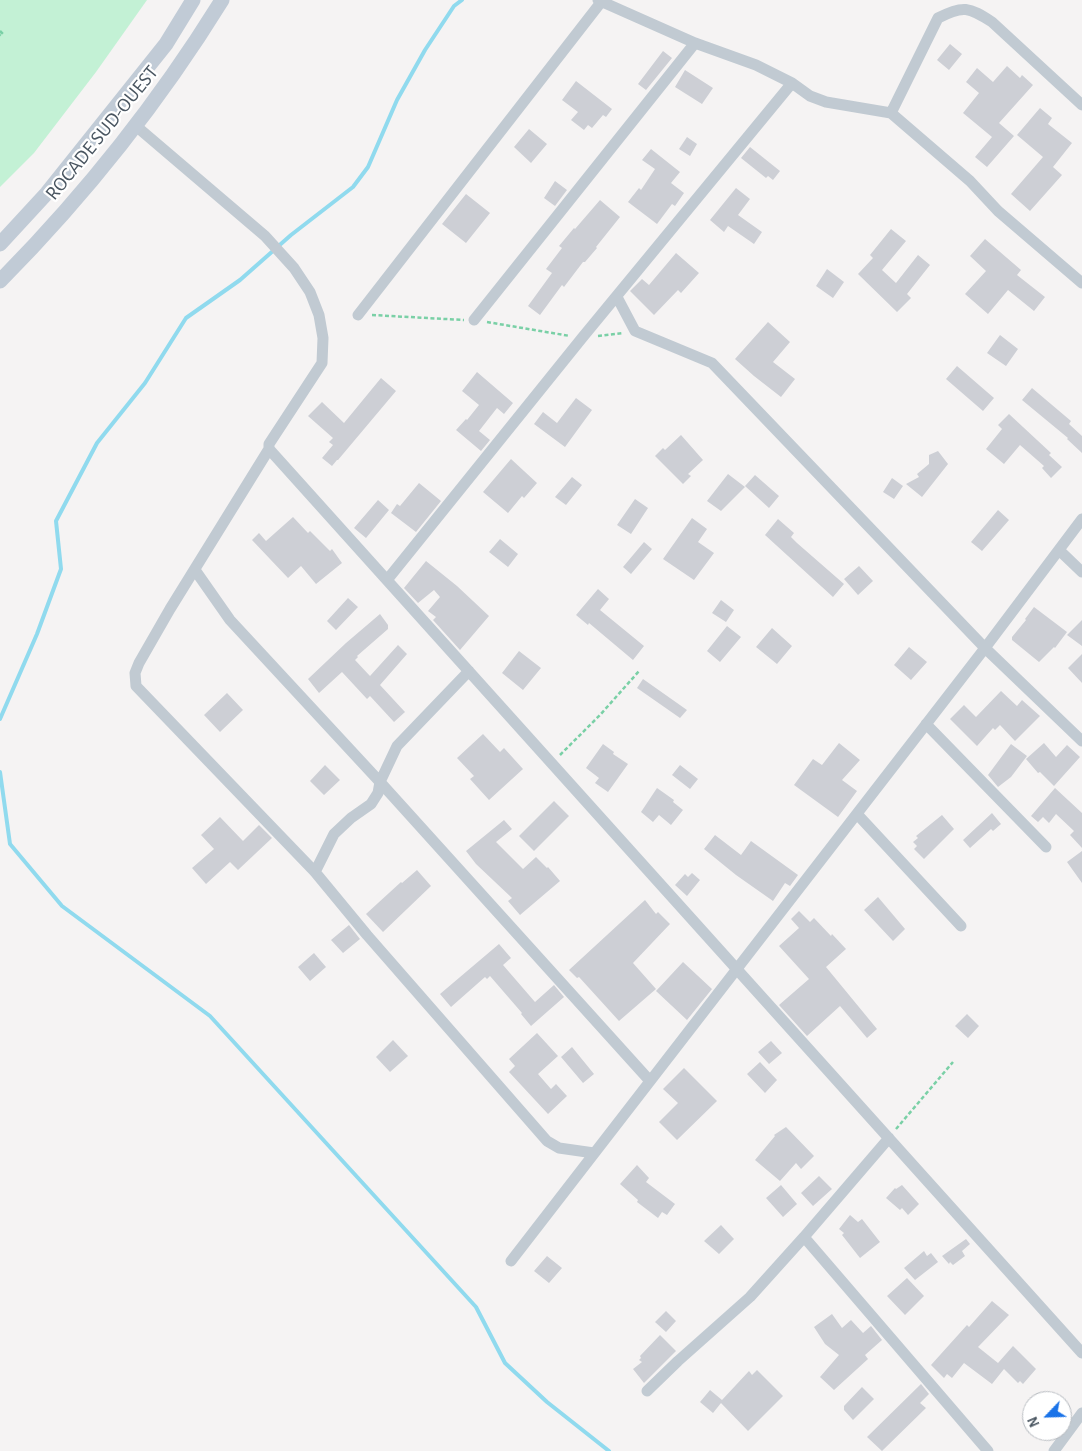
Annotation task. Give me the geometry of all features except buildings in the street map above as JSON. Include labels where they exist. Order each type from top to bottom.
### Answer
[{"type":"main road","name":"ROCADE SUD-OUEST","points":[[0,244],[47,192],[166,44],[193,0]]},
{"type":"main road","name":"ROCADE SUD-OUEST","points":[[0,282],[38,243],[136,126],[194,47],[222,0]]},
{"type":"street","points":[[358,314],[600,1],[695,43],[756,65],[792,83],[810,96],[826,102],[891,114],[970,181],[998,211],[1082,284]]},
{"type":"street","points":[[891,114],[938,18],[952,10],[968,9],[992,22],[1082,105]]},
{"type":"street","points":[[474,320],[695,43]]},
{"type":"street","points":[[387,580],[582,338],[792,83]]},
{"type":"street","points":[[136,126],[265,236],[294,268],[310,292],[319,315],[323,338],[322,363],[269,444],[269,449],[139,663],[135,673],[136,686],[315,872],[367,935],[547,1141],[559,1148],[594,1153]]},
{"type":"street","points":[[617,297],[635,331],[712,363],[985,648],[1082,740]]},
{"type":"street","points":[[269,449],[1082,1353]]},
{"type":"street","points":[[511,1261],[1082,520]]},
{"type":"street","points":[[1059,550],[1082,572]]},
{"type":"street","points":[[195,570],[230,620],[380,782],[650,1081]]},
{"type":"street","points":[[315,872],[334,834],[351,818],[371,804],[378,793],[380,782],[397,746],[469,671]]},
{"type":"street","points":[[926,724],[1046,847]]},
{"type":"street","points":[[857,814],[961,926]]},
{"type":"street","points":[[647,1391],[750,1297],[889,1138]]},
{"type":"street","points":[[804,1237],[988,1451]]},
{"type":"street","points":[[1054,1451],[1082,1413]]},
{"type":"path","points":[[0,31],[3,34],[0,36]]},
{"type":"path","points":[[358,314],[474,320],[582,338],[635,331]]},
{"type":"path","points":[[552,763],[600,715],[640,670]]},
{"type":"path","points":[[889,1138],[953,1062]]},
{"type":"green space","points":[[0,0],[147,0],[96,72],[34,153],[0,187]]},
{"type":"waterway","points":[[0,719],[37,634],[61,569],[56,521],[97,443],[145,383],[186,318],[240,280],[291,235],[353,187],[368,167],[397,100],[425,50],[454,6],[462,0]]},
{"type":"waterway","points":[[0,772],[10,844],[62,906],[210,1016],[476,1307],[505,1363],[547,1402],[609,1451]]}]
